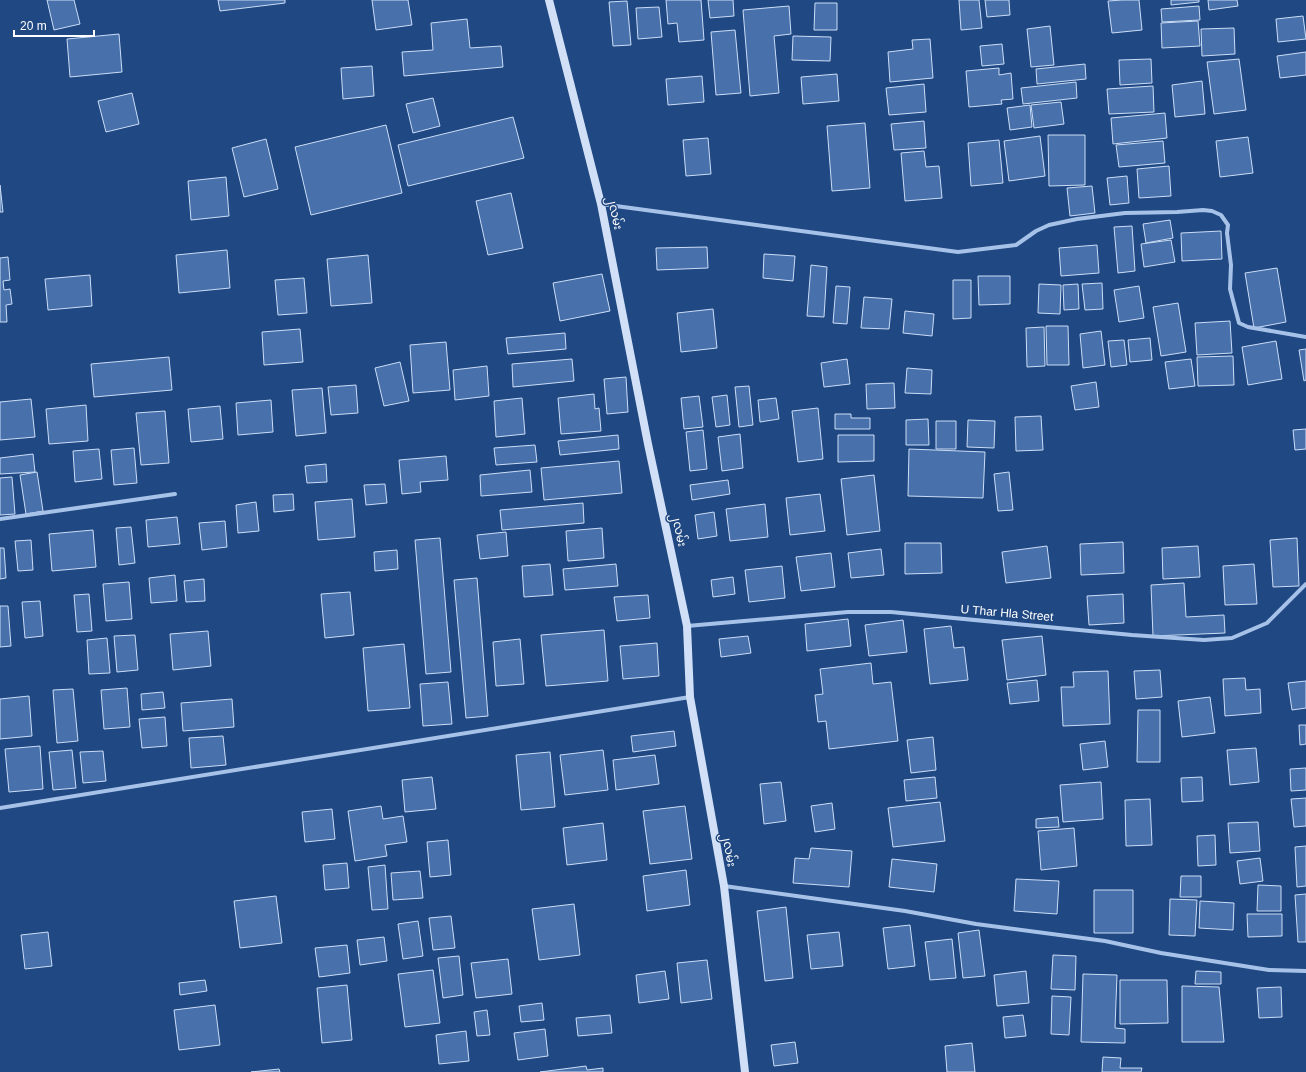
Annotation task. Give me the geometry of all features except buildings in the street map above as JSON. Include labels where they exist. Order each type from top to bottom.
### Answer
[{"type":"street","name":"၂လမ်း","points":[[549,0],[601,204],[647,436],[687,626],[690,697],[724,886],[745,1072]]},
{"type":"street","points":[[601,204],[958,252],[1016,245],[1036,231],[1049,225],[1077,219],[1125,213],[1203,210],[1212,211],[1221,215],[1228,225],[1227,233],[1231,265],[1230,289],[1240,323],[1248,327],[1306,337]]},
{"type":"street","points":[[0,519],[175,494]]},
{"type":"street","name":"U Thar Hla Street","points":[[687,626],[848,612],[891,612],[1204,640],[1232,638],[1267,623],[1306,584]]},
{"type":"street","points":[[0,808],[690,697]]},
{"type":"street","points":[[724,886],[905,911],[976,924],[1105,941],[1161,953],[1269,970],[1306,971]]}]
